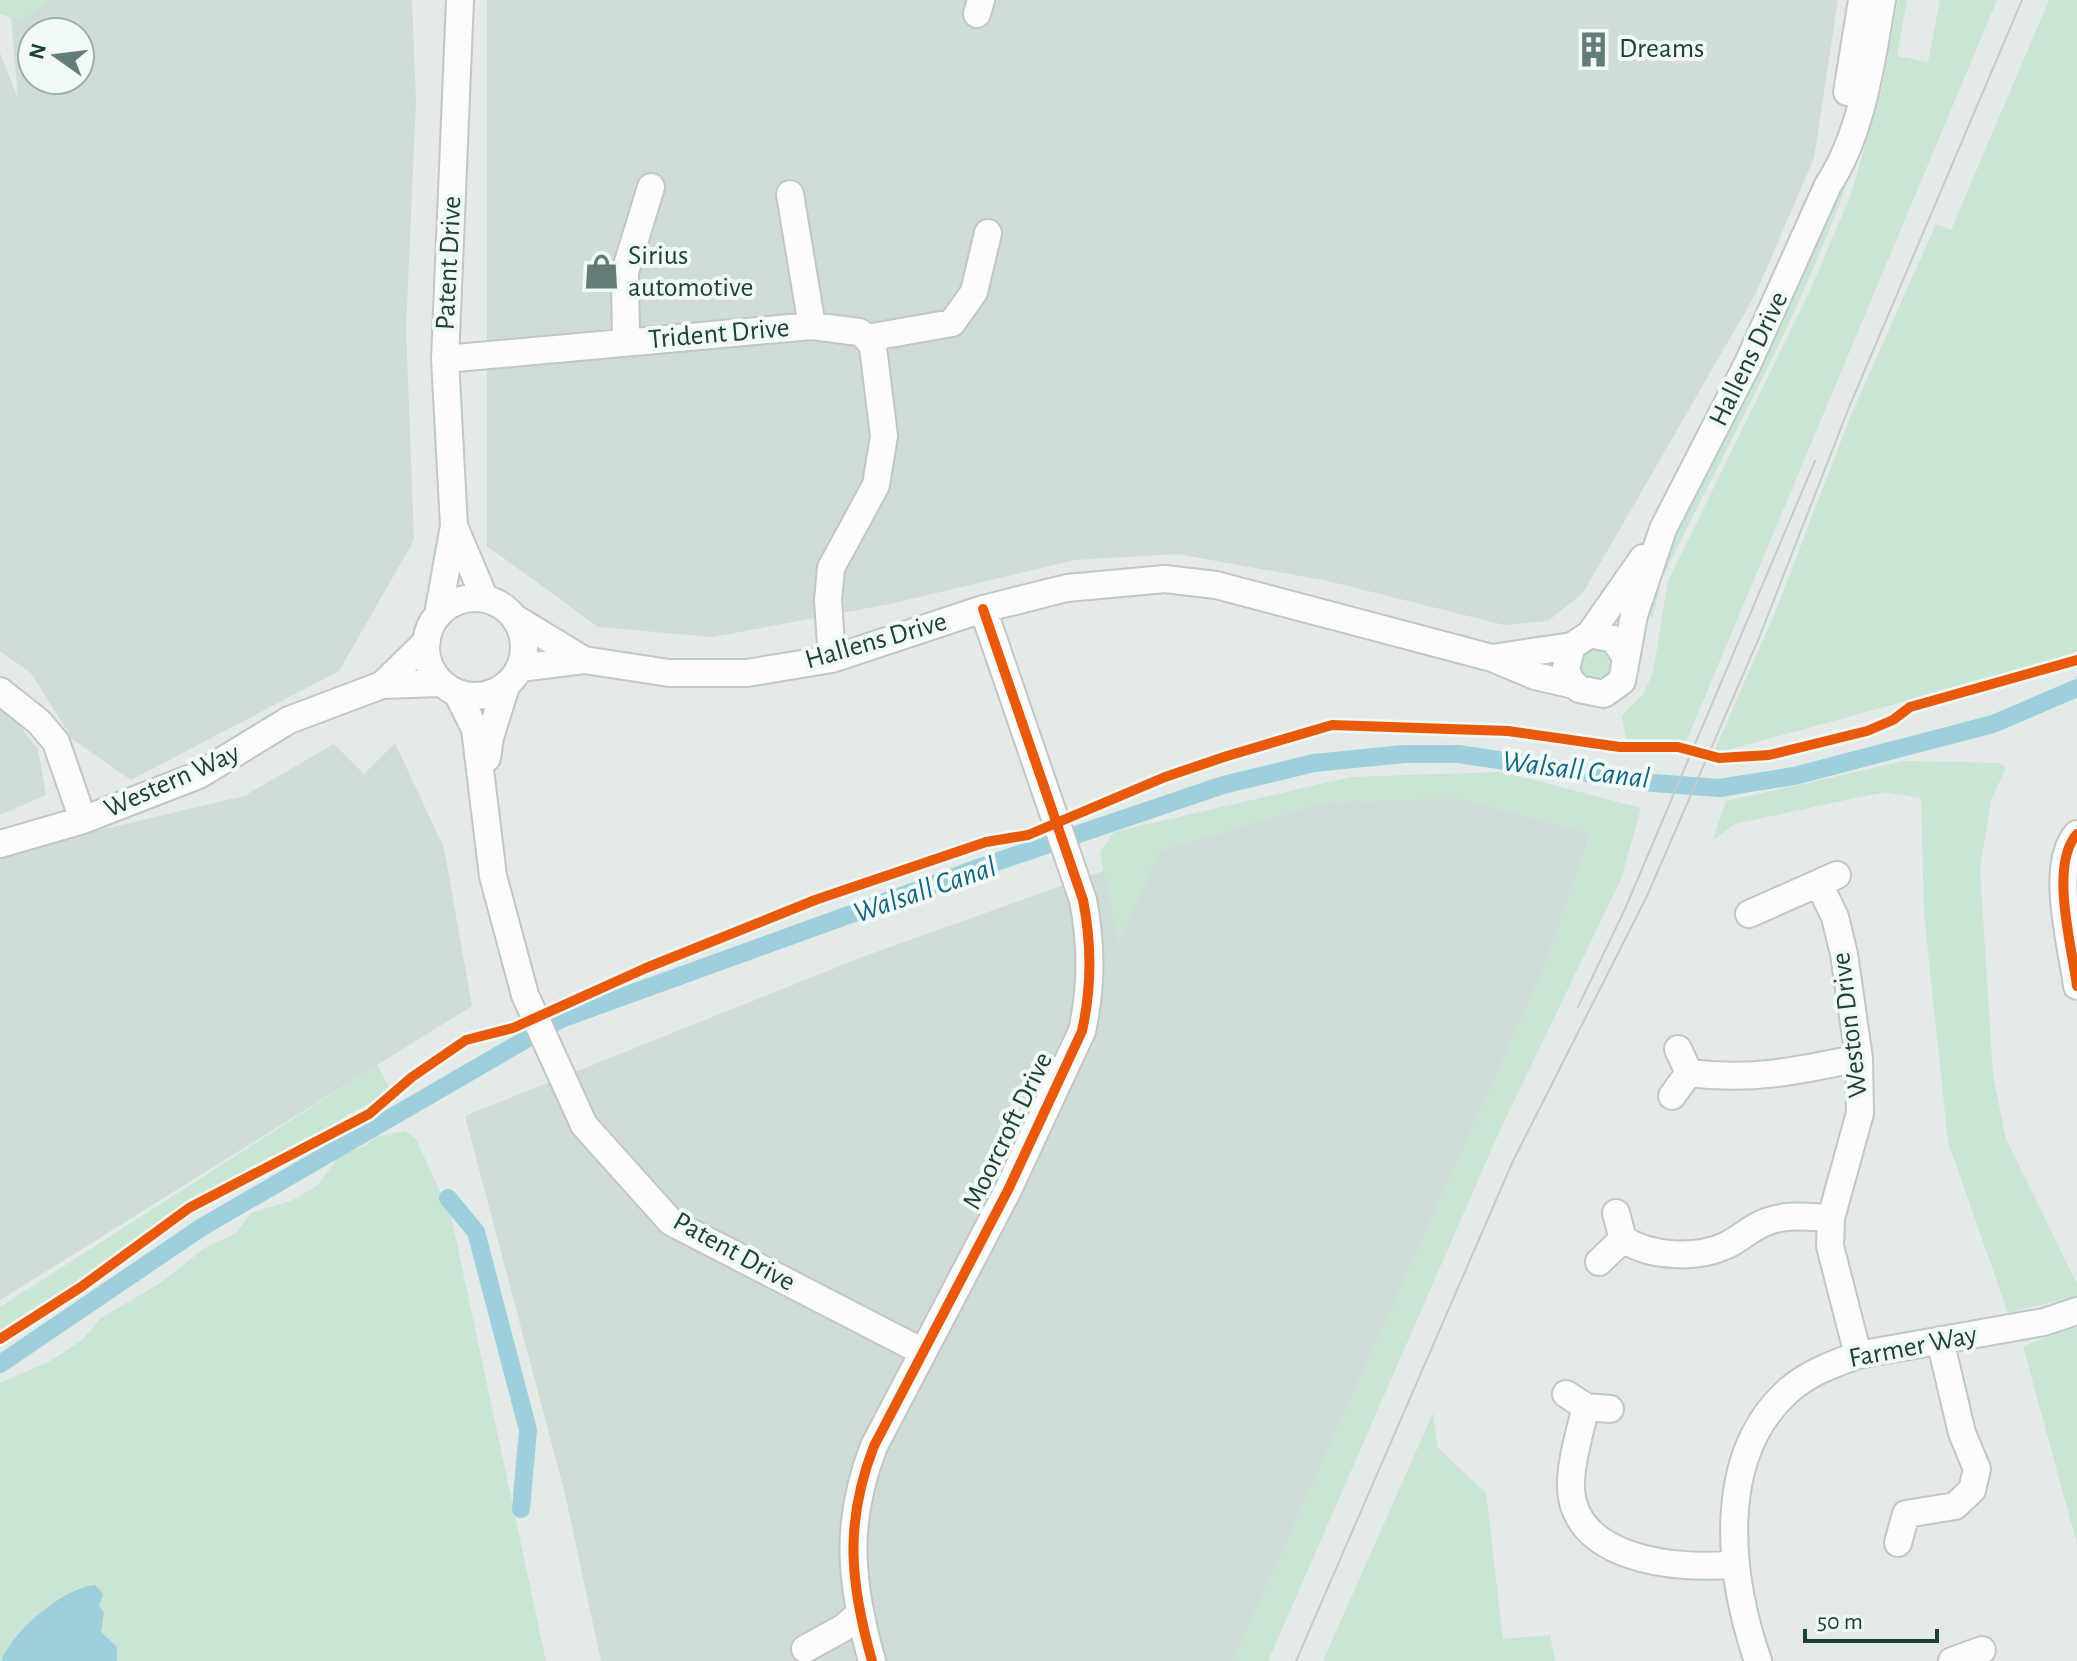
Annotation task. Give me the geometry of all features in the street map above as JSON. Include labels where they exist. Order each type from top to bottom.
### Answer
[{"type":"street","name":"Patent Drive","points":[[438,614],[454,526],[445,359],[460,0]]},
{"type":"street","name":"Hallens Drive","points":[[1828,185],[1828,160],[1847,92],[1862,0]]},
{"type":"street","name":"Hallens Drive","points":[[513,677],[584,660],[669,673],[747,673],[832,659],[983,609],[1067,588],[1165,579],[1216,585],[1492,658],[1592,694],[1610,691],[1625,674],[1641,592],[1663,529],[1748,363],[1828,185],[1841,165],[1856,119],[1882,0]]},
{"type":"street","name":"Trident Drive","points":[[626,341],[625,272],[651,187]]},
{"type":"street","name":"Trident Drive","points":[[790,194],[812,326]]},
{"type":"street","name":"Trident Drive","points":[[445,359],[812,326],[859,332],[867,338],[952,323],[974,292],[988,233]]},
{"type":"street","points":[[832,659],[828,600],[831,568],[876,485],[884,436],[873,347],[867,338]]},
{"type":"street","name":"Patent Drive","points":[[454,526],[485,599]]},
{"type":"street","name":"Hallens Drive","points":[[1492,658],[1581,640],[1663,529]]},
{"type":"street","points":[[485,599],[502,606],[515,618],[522,631],[524,652],[490,737],[484,786],[475,729],[429,666],[427,641],[428,629],[438,614],[460,601],[485,599]]},
{"type":"street","name":"Moorcroft Drive","points":[[872,1661],[859,1614],[852,1553],[855,1504],[874,1446],[1008,1190],[1082,1031],[1088,1004],[1091,950],[1076,875],[983,609]]},
{"type":"street","name":"Hallens Drive","points":[[515,618],[584,660]]},
{"type":"street","points":[[1574,685],[1566,662],[1581,640],[1614,639],[1626,658]]},
{"type":"street","name":"Western Way","points":[[382,685],[427,641]]},
{"type":"street","points":[[448,688],[478,697],[513,677]]},
{"type":"street","name":"Western Way","points":[[0,844],[83,820],[199,775],[289,720],[382,685],[448,688]]},
{"type":"street","points":[[0,691],[39,722],[56,742],[83,820]]},
{"type":"street","name":"Patent Drive","points":[[484,786],[493,876],[525,995],[584,1125],[671,1222],[923,1352]]},
{"type":"street","points":[[2077,834],[2064,855],[2063,875],[2077,986]]},
{"type":"street","name":"Weston Drive","points":[[1749,914],[1828,879],[1844,954],[1859,1058],[1860,1113],[1831,1218],[1830,1246],[1858,1355]]},
{"type":"street","points":[[1678,1049],[1689,1073]]},
{"type":"street","points":[[1689,1073],[1727,1078],[1779,1076],[1859,1058]]},
{"type":"street","points":[[1672,1096],[1689,1073]]},
{"type":"street","points":[[1616,1213],[1623,1239],[1635,1247],[1658,1253],[1701,1253],[1727,1245],[1770,1221],[1792,1216],[1831,1218]]},
{"type":"street","points":[[1599,1262],[1623,1239]]},
{"type":"street","name":"Farmer Way","points":[[1758,1661],[1749,1634],[1736,1564],[1734,1508],[1751,1442],[1769,1411],[1805,1378],[1858,1355],[2044,1322],[2077,1311]]},
{"type":"street","points":[[1898,1543],[1899,1505],[1955,1506],[1972,1490],[1977,1469],[1962,1433],[1940,1340]]},
{"type":"street","points":[[1587,1403],[1571,1482],[1579,1523],[1592,1536],[1660,1564],[1699,1569],[1736,1564]]},
{"type":"street","points":[[805,1649],[843,1628],[859,1614]]},
{"type":"street","points":[[1952,1661],[1982,1650]]},
{"type":"shaded area","points":[[35,0],[412,0],[416,102],[406,328],[414,540],[339,671],[131,780],[72,739],[31,673],[0,651],[0,53],[18,98],[96,96],[96,16],[16,16],[16,75],[11,17]]},
{"type":"shaded area","points":[[487,0],[1838,0],[1814,158],[1755,295],[1583,593],[1548,621],[1504,625],[1328,581],[1178,554],[1075,560],[890,604],[713,637],[598,627],[487,546]]},
{"type":"shaded area","points":[[0,701],[38,749],[46,795],[0,815]]},
{"type":"shaded area","points":[[395,743],[444,848],[472,1006],[0,1300],[0,858],[36,845],[244,796],[334,744],[364,774]]},
{"type":"shaded area","points":[[1458,798],[1590,833],[1545,966],[1233,1661],[601,1661],[565,1494],[465,1116],[865,956],[1162,850],[1325,802]]},
{"type":"green space","points":[[0,0],[49,0],[29,16],[16,16],[16,20],[0,14]]},
{"type":"green space","points":[[1898,0],[1907,0],[1897,56],[1928,62],[1940,0],[1997,0],[1685,744],[1631,742],[1626,738],[1622,716],[1643,694],[1653,673],[1668,581],[1809,293],[1850,197],[1882,88]]},
{"type":"green space","points":[[2049,0],[2077,0],[2077,654],[1713,754],[1776,610],[1851,415],[1936,224],[1951,230]]},
{"type":"green space","points":[[1858,151],[1792,315],[1661,580],[1653,617],[1642,614],[1668,547],[1777,330],[1811,257],[1844,172]]},
{"type":"green space","points":[[1596,648],[1608,652],[1612,664],[1608,676],[1596,680],[1584,676],[1580,664],[1584,652]]},
{"type":"green space","points":[[1905,761],[1999,763],[2006,768],[1991,800],[1980,869],[1993,1075],[2006,1139],[2077,1284],[2077,1296],[2008,1313],[1948,1142],[1924,914],[1921,798],[1886,792],[1850,799],[1735,824],[1712,841],[1726,801]]},
{"type":"green space","points":[[1503,772],[1641,808],[1621,879],[1500,1130],[1268,1661],[1233,1661],[1545,966],[1590,833],[1458,798],[1325,802],[1162,850],[1118,943],[1100,852],[1114,832],[1350,777]]},
{"type":"green space","points":[[377,1065],[392,1093],[347,1115],[291,1156],[189,1208],[81,1287],[0,1339],[0,1307]]},
{"type":"green space","points":[[405,1131],[416,1139],[451,1216],[546,1661],[0,1661],[0,1383],[52,1360],[83,1339],[101,1318],[159,1284],[205,1248],[236,1233],[251,1213],[291,1201],[317,1186],[341,1153],[366,1146],[375,1137]]},
{"type":"green space","points":[[2077,1327],[2077,1544],[2023,1346]]},
{"type":"green space","points":[[1433,1413],[1438,1448],[1486,1493],[1503,1639],[1550,1635],[1555,1661],[1323,1661]]},
{"type":"water","points":[[95,1585],[103,1594],[99,1606],[104,1612],[101,1632],[117,1647],[117,1661],[1,1661],[16,1637],[40,1613],[68,1594]]},
{"type":"waterway","name":"Walsall Canal","points":[[0,1364],[202,1227],[561,1019],[981,867],[1223,785],[1314,763],[1404,754],[1458,754],[1654,783],[1719,788],[1794,776],[1993,724],[2077,688]]},
{"type":"waterway","points":[[448,1198],[476,1232],[528,1430],[521,1509]]},
{"type":"tram line","points":[[1296,1661],[1513,1161],[1647,896],[1759,638],[1850,405],[2022,0]]},
{"type":"tram line","points":[[1578,1007],[1625,909],[1815,461]]},
{"type":"cycle path","points":[[872,1661],[855,1579],[854,1527],[864,1474],[874,1446],[1008,1190],[1082,1031],[1088,998],[1089,949],[1083,900],[983,609]]},
{"type":"cycle path","points":[[0,1339],[81,1287],[189,1208],[369,1114],[412,1077],[466,1040],[513,1028],[646,968],[815,900],[986,842],[1028,835],[1165,777],[1227,756],[1332,725],[1508,731],[1620,747],[1678,747],[1719,758],[1769,755],[1867,731],[1893,720],[1910,707],[2077,660]]},
{"type":"cycle path","points":[[2077,834],[2064,865],[2063,885],[2077,986]]},
{"type":"place","name":"Dreams","points":[[1593,49]]},
{"type":"place","name":"Sirius automotive","points":[[602,272]]}]
